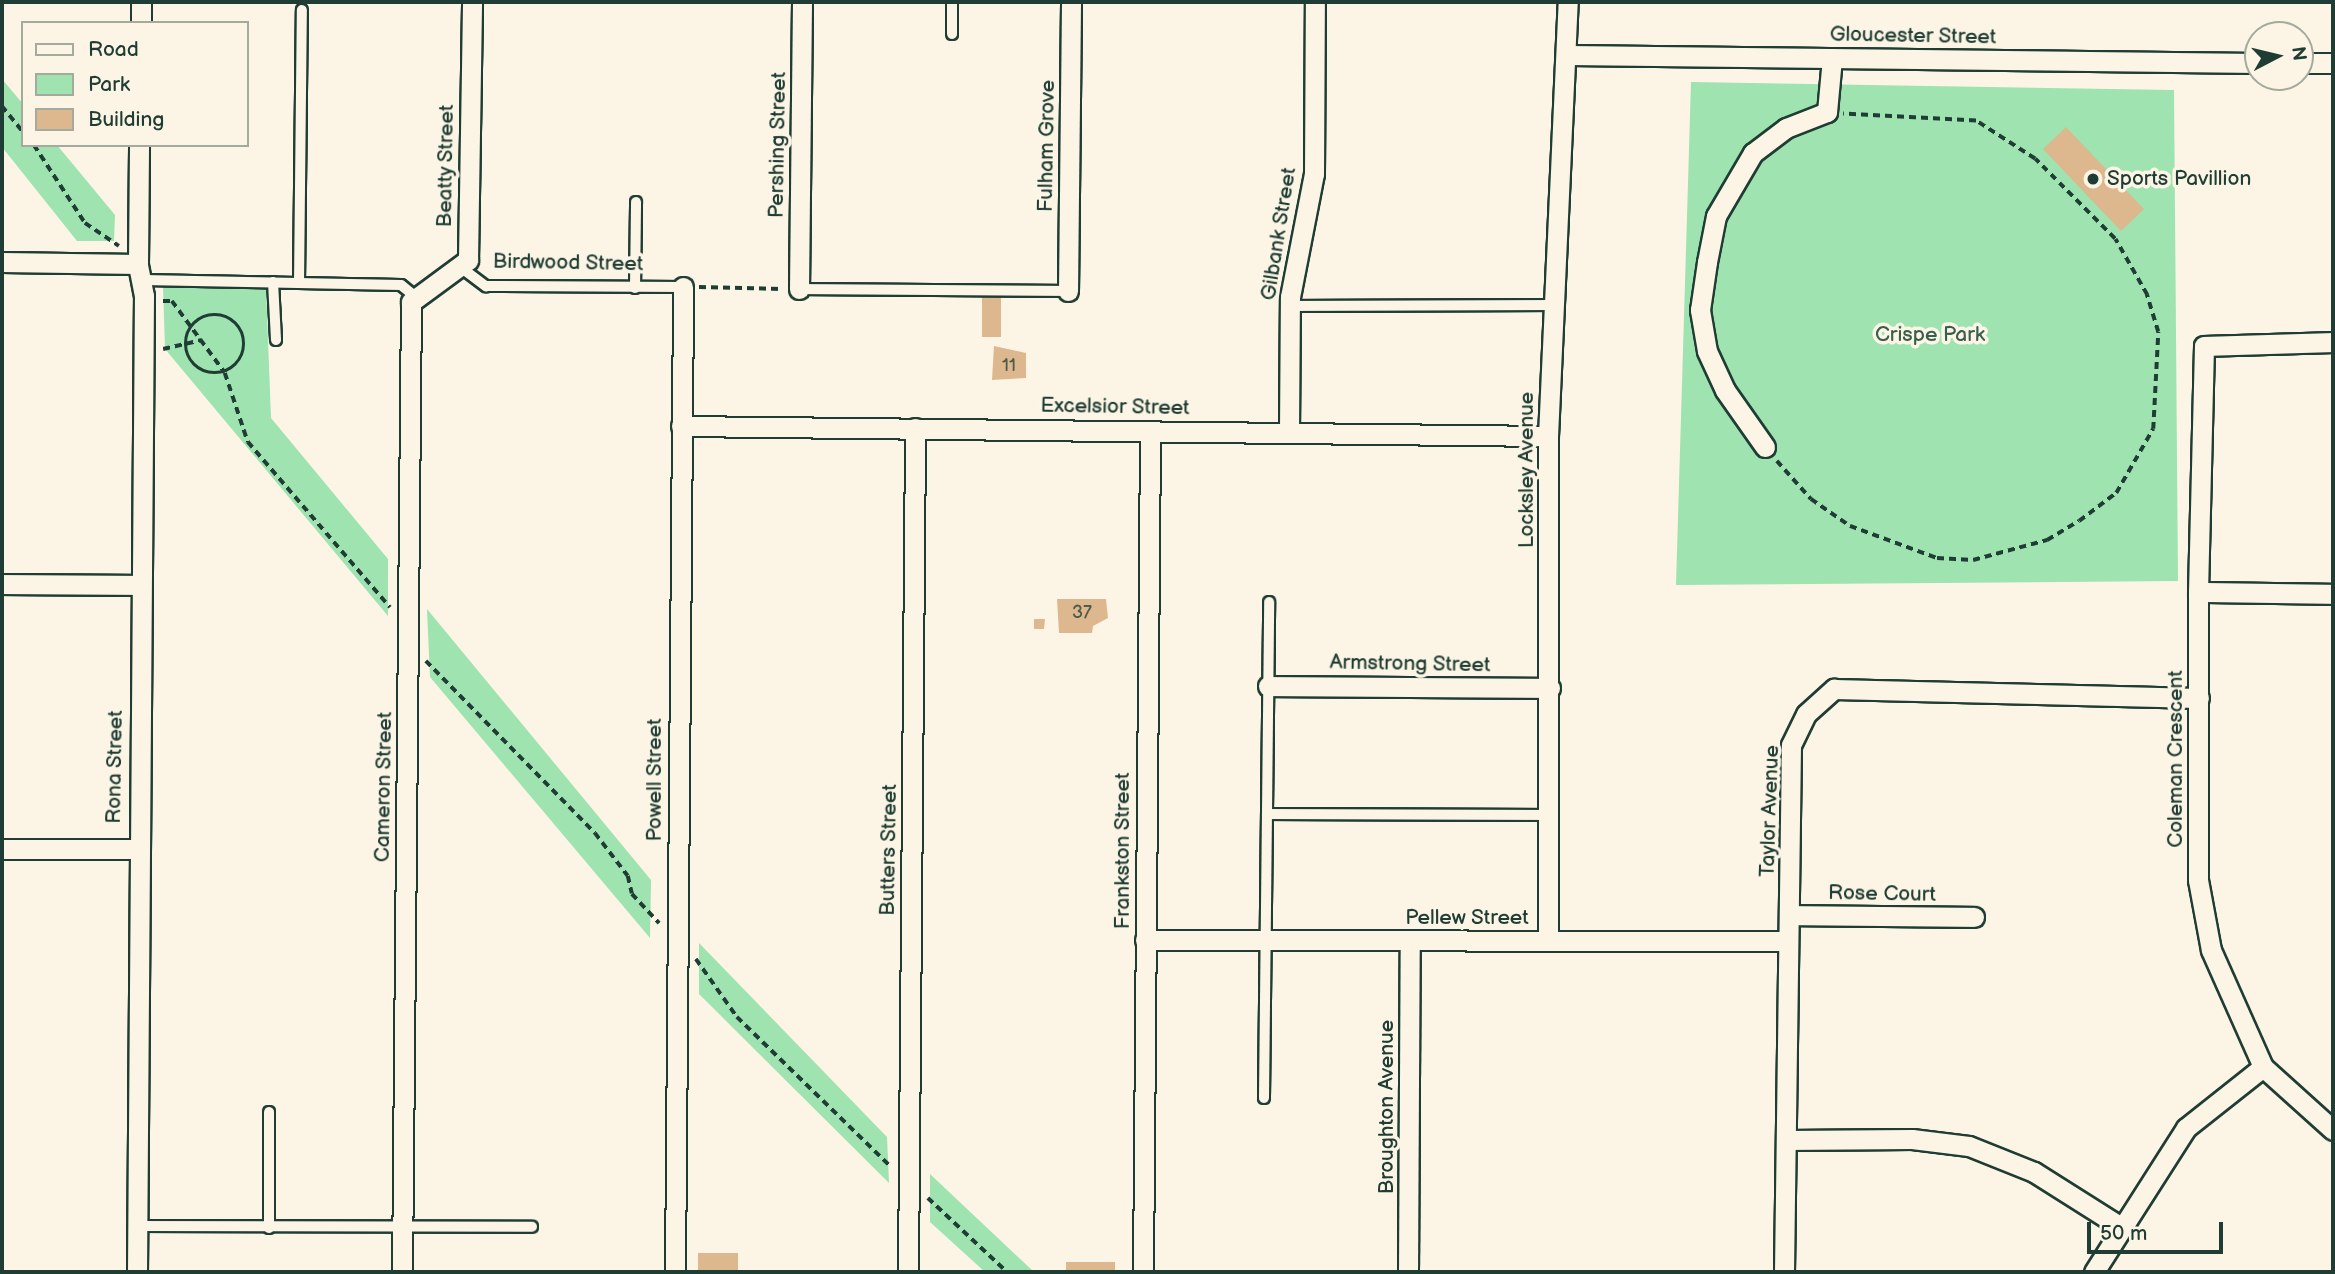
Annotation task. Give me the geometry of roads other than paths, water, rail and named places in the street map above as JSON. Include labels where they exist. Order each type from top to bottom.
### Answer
[{"type":"street","points":[[141,2],[141,21]]},
{"type":"street","name":"Beatty Street","points":[[459,267],[468,260],[472,2]]},
{"type":"street","name":"Pershing Street","points":[[799,289],[802,2]]},
{"type":"street","name":"Fulham Grove","points":[[1068,291],[1071,2]]},
{"type":"street","name":"Gilbank Street","points":[[1289,432],[1289,306],[1314,174],[1315,2]]},
{"type":"street","name":"Locksley Avenue","points":[[1548,940],[1548,436],[1552,305],[1563,202],[1569,2]]},
{"type":"street","name":"Gloucester Street","points":[[1568,55],[2244,63]]},
{"type":"street","points":[[1765,447],[1725,390],[1707,351],[1700,310],[1707,262],[1716,216],[1753,153],[1786,128],[1827,112],[1832,58]]},
{"type":"street","points":[[2314,63],[2333,64]]},
{"type":"street","name":"Rona Street","points":[[137,1272],[141,272],[139,147]]},
{"type":"street","points":[[2,262],[141,272]]},
{"type":"street","points":[[414,300],[459,267]]},
{"type":"street","name":"Powell Street","points":[[674,1272],[682,287]]},
{"type":"street","name":"Cameron Street","points":[[402,1272],[414,300]]},
{"type":"street","name":"Coleman Crescent","points":[[2333,342],[2204,346],[2198,592],[2198,880],[2211,950],[2263,1066],[2333,1130]]},
{"type":"street","name":"Excelsior Street","points":[[681,426],[1548,436]]},
{"type":"street","name":"Butters Street","points":[[908,1272],[915,428]]},
{"type":"street","name":"Frankston Street","points":[[1143,1272],[1150,431]]},
{"type":"street","points":[[2,584],[140,585]]},
{"type":"street","points":[[2198,592],[2333,594]]},
{"type":"street","name":"Armstrong Street","points":[[1268,686],[1550,688]]},
{"type":"street","name":"Taylor Avenue","points":[[1784,1272],[1791,745],[1806,714],[1834,689],[2199,698]]},
{"type":"street","points":[[2,849],[137,849]]},
{"type":"street","name":"Rose Court","points":[[1789,915],[1974,918]]},
{"type":"street","name":"Pellew Street","points":[[1145,940],[1788,942]]},
{"type":"street","name":"Broughton Avenue","points":[[1408,1272],[1410,941]]},
{"type":"street","points":[[2094,1272],[2186,1128],[2263,1066]]},
{"type":"street","points":[[1786,1140],[1912,1139],[1969,1146],[2034,1172],[2121,1227]]},
{"type":"lane","points":[[952,2],[952,34]]},
{"type":"lane","points":[[299,283],[302,10]]},
{"type":"lane","points":[[635,288],[636,202]]},
{"type":"lane","name":"Birdwood Street","points":[[459,267],[486,286],[682,287]]},
{"type":"lane","points":[[141,272],[273,282],[401,285],[414,300]]},
{"type":"lane","points":[[273,282],[276,340]]},
{"type":"lane","points":[[799,289],[1068,291]]},
{"type":"lane","points":[[1289,306],[1552,305]]},
{"type":"lane","points":[[1264,1098],[1269,602]]},
{"type":"lane","points":[[1268,814],[1549,815]]},
{"type":"lane","points":[[269,1112],[269,1228]]},
{"type":"lane","points":[[138,1226],[532,1227]]},
{"type":"place","name":"Sports Pavillion","points":[[2093,179]]},
{"type":"park label","name":"Crispe Park","points":[[1930,335]]}]
